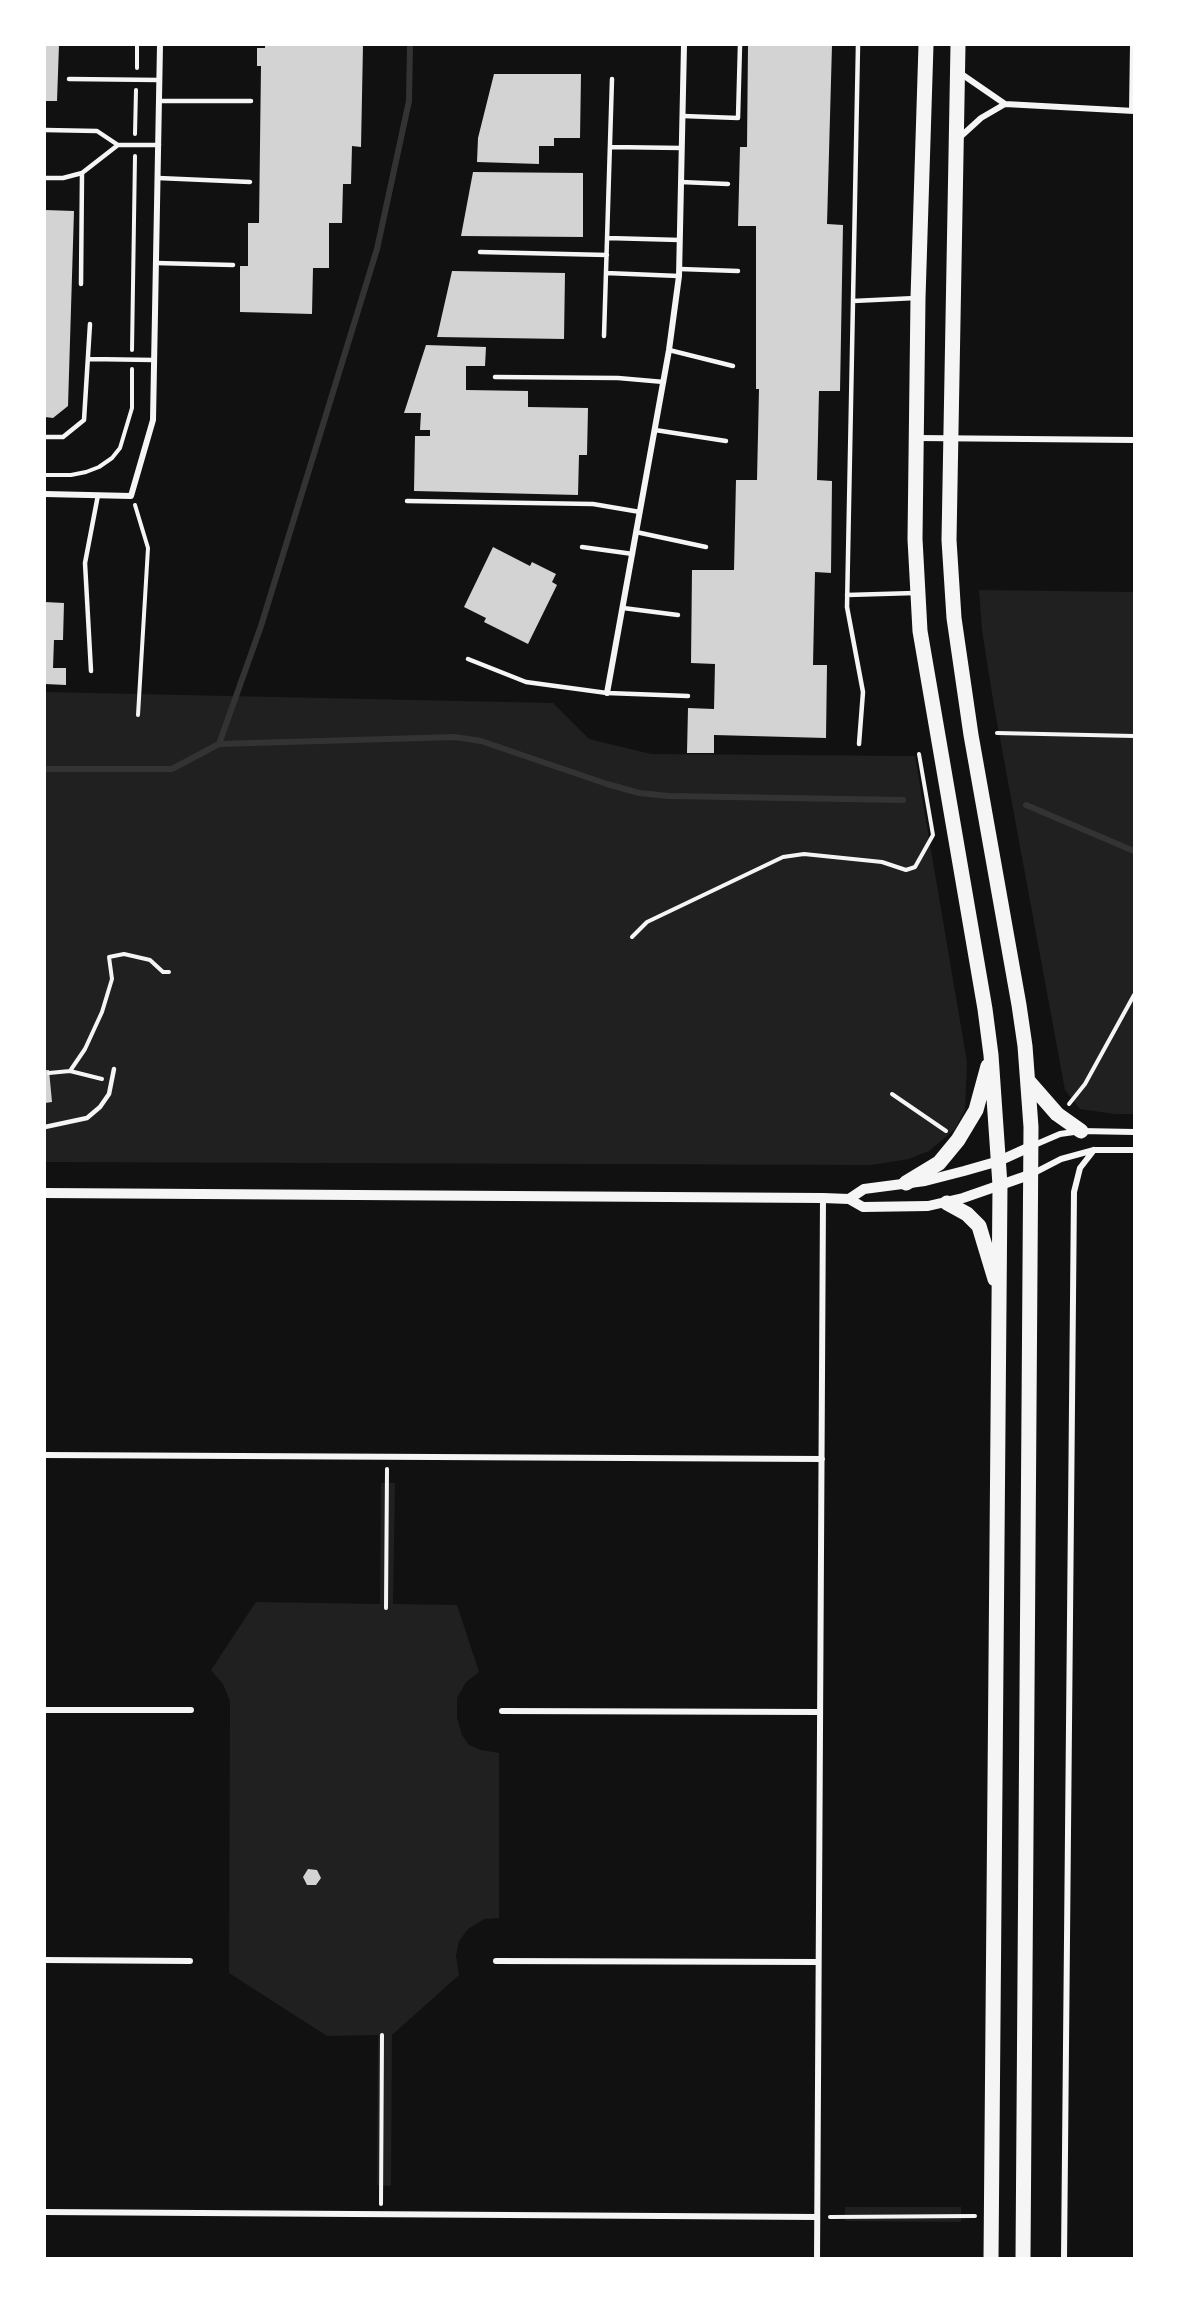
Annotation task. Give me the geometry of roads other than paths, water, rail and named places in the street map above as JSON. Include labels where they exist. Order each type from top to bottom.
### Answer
[{"type":"main road","points":[[926,45],[918,298],[915,539],[920,631],[944,761],[991,1054],[1000,1185],[991,2258]]},
{"type":"main road","points":[[958,45],[949,540],[954,618],[971,735],[1019,1005],[1029,1082],[1032,1146],[1023,2258]]},
{"type":"main road","points":[[906,1183],[939,1163],[958,1140],[976,1110],[991,1054]]},
{"type":"main road","points":[[1029,1082],[1057,1114],[1081,1131]]},
{"type":"main road","points":[[947,1203],[967,1214],[979,1227],[986,1244],[1000,1299]]},
{"type":"street","points":[[45,494],[131,496],[153,420],[160,45]]},
{"type":"street","points":[[607,693],[664,382],[680,273],[684,45]]},
{"type":"street","points":[[957,70],[1005,104],[1133,111],[1134,45]]},
{"type":"street","points":[[956,141],[981,118],[1005,104]]},
{"type":"street","points":[[917,438],[1134,440]]},
{"type":"street","points":[[45,1193],[849,1198],[864,1189],[944,1177],[999,1161],[1060,1134],[1081,1131],[1134,1132]]},
{"type":"street","points":[[849,1198],[863,1207],[928,1206],[947,1203],[1032,1174],[1061,1159],[1094,1150],[1134,1150]]},
{"type":"street","points":[[1064,2258],[1074,1213],[1077,1176],[1094,1150]]},
{"type":"street","points":[[817,2258],[823,1198]]},
{"type":"street","points":[[45,1455],[822,1459]]},
{"type":"street","points":[[45,1710],[191,1710]]},
{"type":"street","points":[[502,1711],[820,1712]]},
{"type":"street","points":[[45,1960],[190,1960]]},
{"type":"street","points":[[496,1961],[818,1962]]},
{"type":"street","points":[[45,2212],[817,2217]]},
{"type":"lane","points":[[683,116],[738,118],[740,45]]},
{"type":"lane","points":[[858,45],[847,608],[862,692],[859,744]]},
{"type":"lane","points":[[69,79],[159,80]]},
{"type":"lane","points":[[604,336],[612,79]]},
{"type":"lane","points":[[159,101],[250,101]]},
{"type":"lane","points":[[45,130],[97,131],[118,145],[159,145]]},
{"type":"lane","points":[[45,178],[63,178],[82,173],[118,145]]},
{"type":"lane","points":[[610,147],[682,148]]},
{"type":"lane","points":[[81,284],[82,173]]},
{"type":"lane","points":[[158,178],[250,182]]},
{"type":"lane","points":[[681,182],[729,184]]},
{"type":"lane","points":[[607,238],[680,240]]},
{"type":"lane","points":[[480,252],[607,255]]},
{"type":"lane","points":[[156,263],[233,265]]},
{"type":"lane","points":[[606,273],[738,271]]},
{"type":"lane","points":[[853,301],[918,298]]},
{"type":"lane","points":[[45,437],[63,437],[84,420],[90,324]]},
{"type":"lane","points":[[669,350],[732,366]]},
{"type":"lane","points":[[89,359],[154,360]]},
{"type":"lane","points":[[495,377],[618,378],[664,382]]},
{"type":"lane","points":[[655,430],[726,441]]},
{"type":"lane","points":[[91,671],[85,562],[98,495]]},
{"type":"lane","points":[[407,501],[593,504],[640,512]]},
{"type":"lane","points":[[636,532],[706,546]]},
{"type":"lane","points":[[582,546],[633,554]]},
{"type":"lane","points":[[847,595],[918,593]]},
{"type":"lane","points":[[622,608],[678,615]]},
{"type":"lane","points":[[468,659],[526,682],[607,693],[688,696]]},
{"type":"lane","points":[[45,1126],[87,1118],[100,1107],[109,1094],[114,1069]]},
{"type":"waterway","points":[[45,769],[172,769],[219,744],[261,626],[377,249],[409,101],[410,45]]},
{"type":"waterway","points":[[219,744],[455,737],[481,741],[639,793],[669,796],[903,800]]},
{"type":"waterway","points":[[1026,805],[1134,851]]}]
